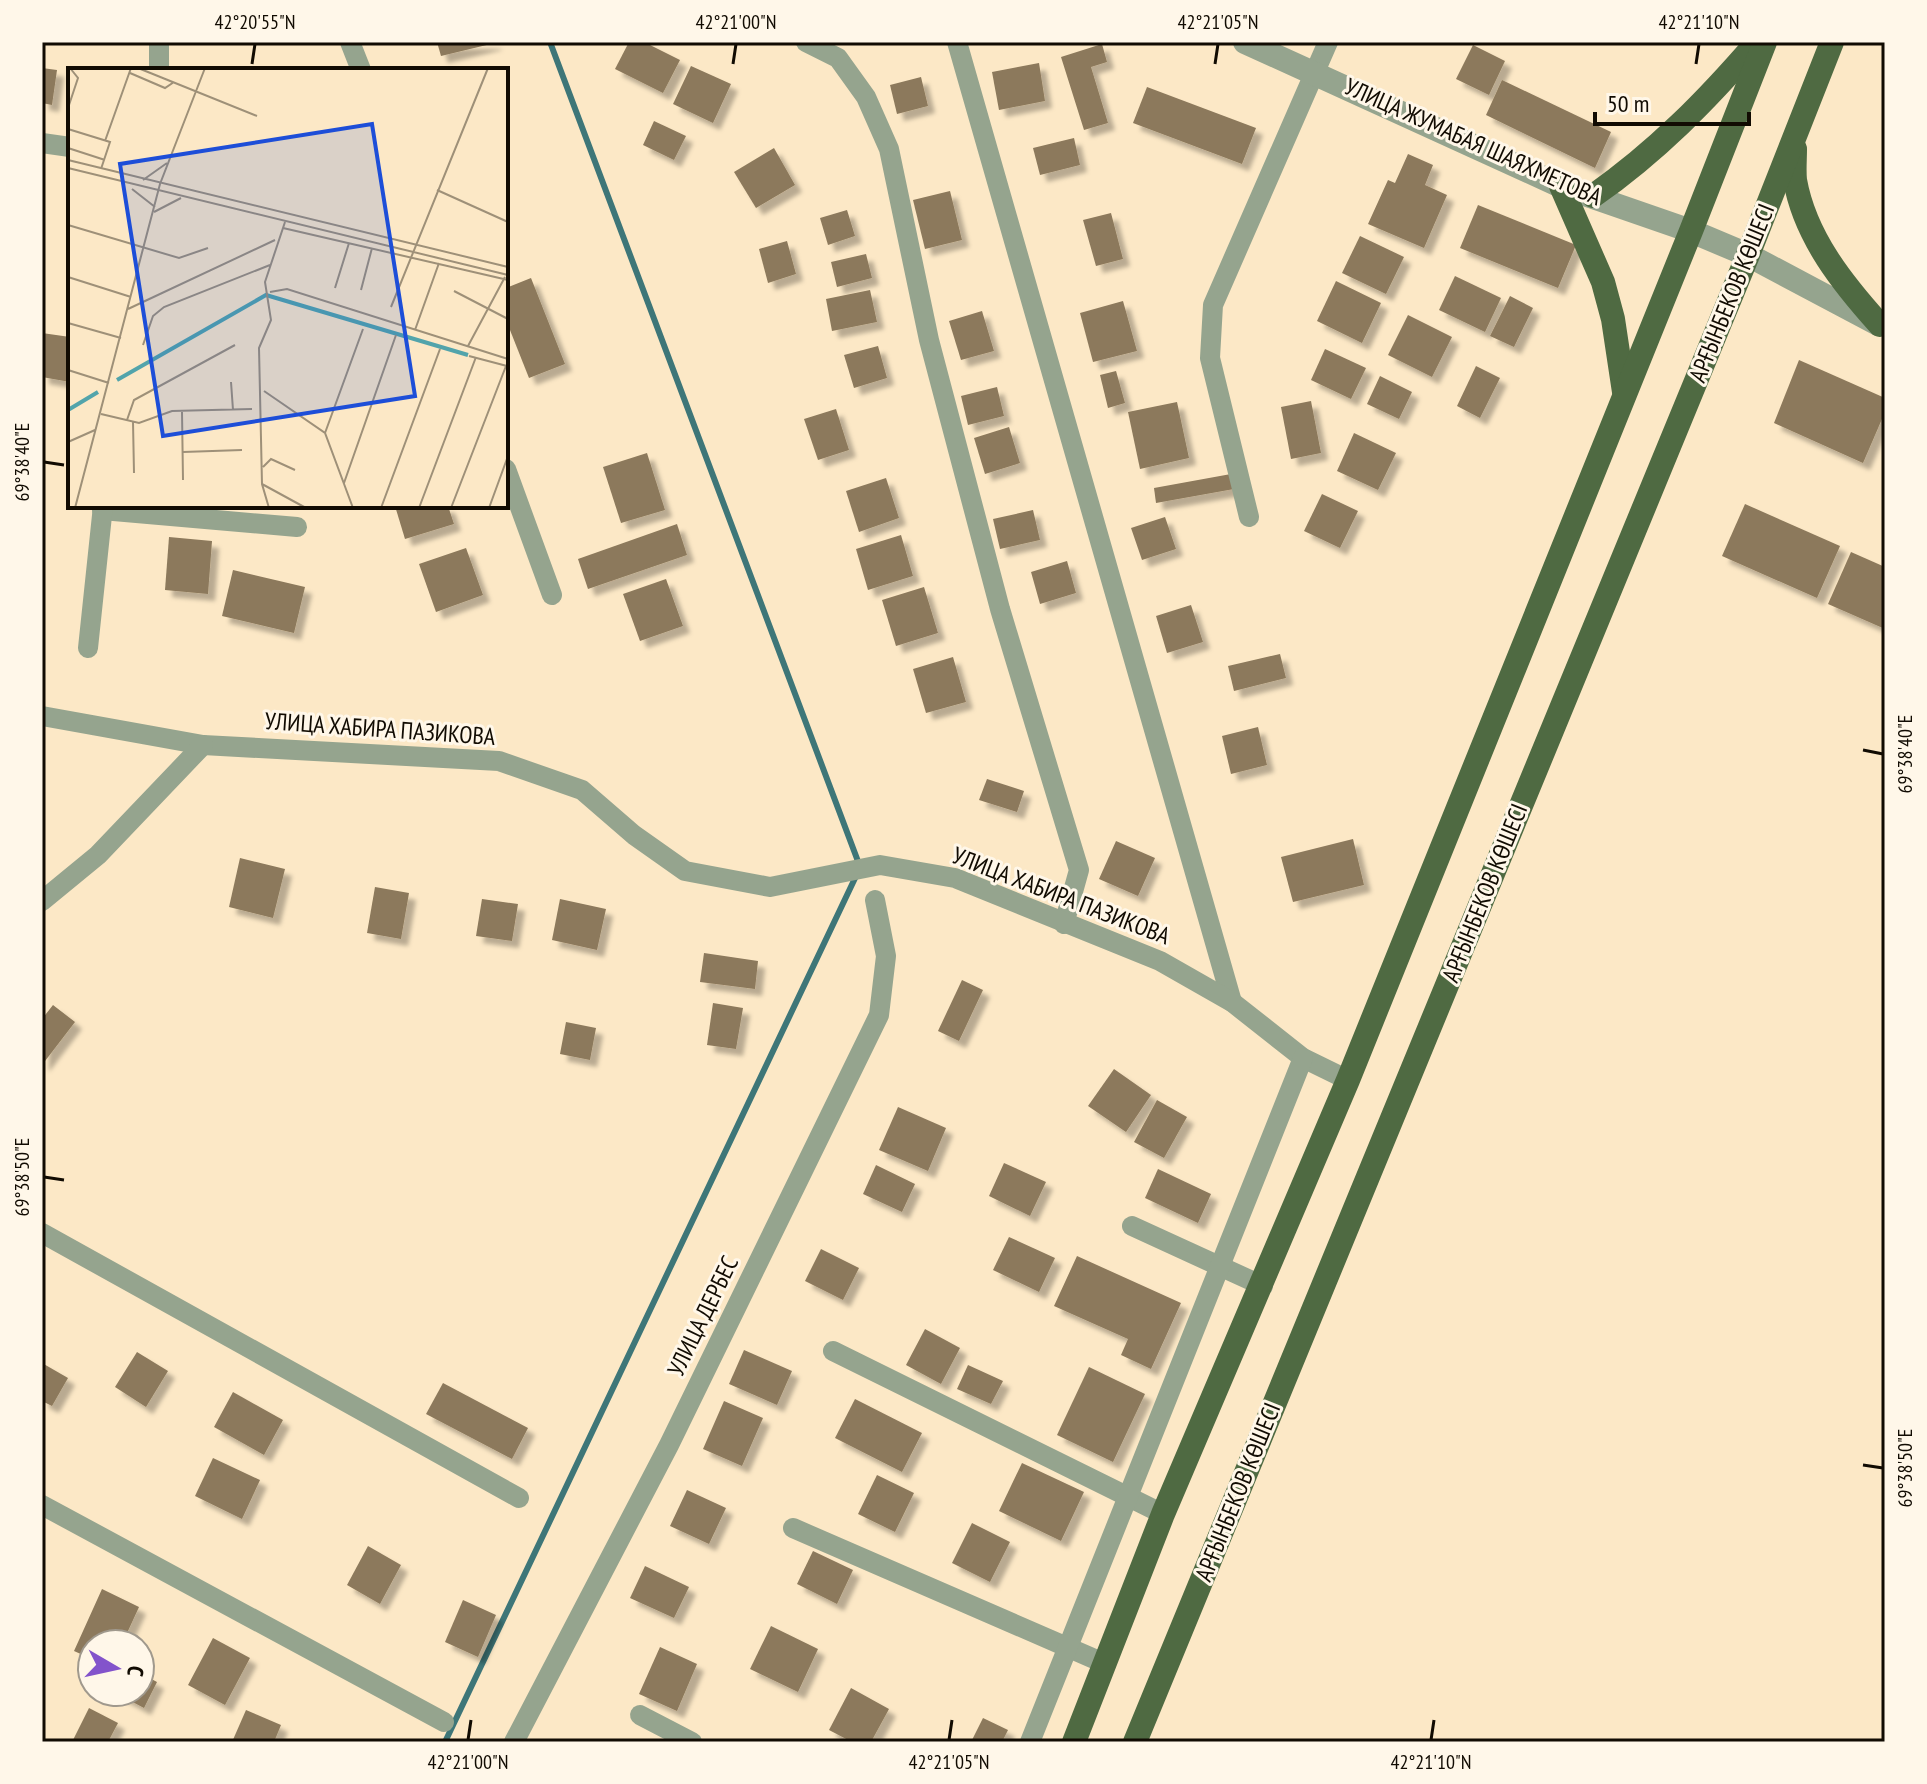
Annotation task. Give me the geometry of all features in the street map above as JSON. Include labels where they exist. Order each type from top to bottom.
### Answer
[{"type":"main road","points":[[1593,196],[1633,168],[1672,133],[1757,42]]},
{"type":"main road","points":[[1074,1742],[1163,1514],[1263,1286],[1348,1080],[1765,42]]},
{"type":"main road","name":"АРҒЫНБЕКОВ КӨШЕСІ","points":[[1135,1742],[1748,255],[1832,42]]},
{"type":"main road","points":[[1795,135],[1795,180],[1808,219],[1823,252],[1846,288],[1882,327]]},
{"type":"main road","points":[[1561,186],[1603,282],[1613,319],[1624,392]]},
{"type":"street","points":[[159,42],[159,68]]},
{"type":"street","points":[[350,42],[360,68]]},
{"type":"street","points":[[806,42],[838,58],[866,97],[889,149],[929,340],[964,474],[1000,609],[1079,870],[1064,924]]},
{"type":"street","points":[[957,42],[1232,1002]]},
{"type":"street","name":"УЛИЦА ЖУМАБАЯ ШАЯХМЕТОВА","points":[[1245,42],[1561,186],[1691,231],[1748,255],[1882,327]]},
{"type":"street","points":[[1249,517],[1210,358],[1213,305],[1328,42]]},
{"type":"street","points":[[42,143],[68,147]]},
{"type":"street","points":[[508,474],[552,595]]},
{"type":"street","points":[[88,648],[103,508],[297,527]]},
{"type":"street","name":"УЛИЦА ХАБИРА ПАЗИКОВА","points":[[42,716],[203,745],[499,761],[582,790],[634,835],[685,871],[770,887],[880,865],[955,878],[1160,961],[1232,1002],[1303,1058],[1348,1080]]},
{"type":"street","points":[[42,901],[98,855],[203,745]]},
{"type":"street","name":"УЛИЦА ДЕРБЕС","points":[[514,1742],[669,1445],[879,1015],[886,956],[875,900]]},
{"type":"street","points":[[1030,1742],[1303,1058]]},
{"type":"street","points":[[1132,1226],[1263,1286]]},
{"type":"street","points":[[42,1233],[519,1498]]},
{"type":"street","points":[[833,1351],[1163,1514]]},
{"type":"street","points":[[42,1505],[444,1722]]},
{"type":"street","points":[[793,1528],[1106,1664]]},
{"type":"street","points":[[640,1715],[692,1742]]},
{"type":"building","points":[[437,42],[495,42],[495,43],[441,56]]},
{"type":"building","points":[[629,42],[644,42],[680,60],[663,93],[615,69]]},
{"type":"building","points":[[1102,44],[1107,62],[1091,67],[1108,123],[1084,130],[1061,57]]},
{"type":"building","points":[[1473,45],[1505,61],[1489,95],[1456,79]]},
{"type":"building","points":[[1039,63],[1045,101],[999,110],[992,72]]},
{"type":"building","points":[[691,66],[731,84],[713,123],[673,104]]},
{"type":"building","points":[[42,68],[57,70],[52,105],[42,103]]},
{"type":"building","points":[[921,77],[928,106],[897,114],[890,85]]},
{"type":"building","points":[[1502,80],[1611,132],[1595,168],[1486,115]]},
{"type":"building","points":[[1147,87],[1256,128],[1242,164],[1133,123]]},
{"type":"building","points":[[654,121],[686,136],[674,160],[643,145]]},
{"type":"building","points":[[1074,138],[1080,165],[1040,175],[1033,148]]},
{"type":"building","points":[[774,148],[795,185],[756,208],[734,172]]},
{"type":"building","points":[[1408,154],[1433,165],[1425,185],[1447,195],[1424,248],[1368,224],[1388,180],[1395,183]]},
{"type":"building","points":[[950,191],[962,240],[925,249],[913,200]]},
{"type":"building","points":[[1478,205],[1576,245],[1558,288],[1460,248]]},
{"type":"building","points":[[847,210],[855,236],[828,245],[820,218]]},
{"type":"building","points":[[1111,213],[1123,259],[1096,266],[1083,220]]},
{"type":"building","points":[[1360,236],[1404,257],[1386,294],[1342,273]]},
{"type":"building","points":[[787,241],[796,274],[768,283],[759,249]]},
{"type":"building","points":[[866,254],[872,278],[837,287],[831,262]]},
{"type":"building","points":[[1455,276],[1501,298],[1485,332],[1439,310]]},
{"type":"building","points":[[531,278],[565,364],[529,378],[508,325],[508,287]]},
{"type":"building","points":[[1336,281],[1381,303],[1362,343],[1317,321]]},
{"type":"building","points":[[870,290],[877,322],[832,331],[826,299]]},
{"type":"building","points":[[1510,296],[1533,308],[1514,347],[1490,336]]},
{"type":"building","points":[[1123,301],[1137,351],[1093,362],[1080,313]]},
{"type":"building","points":[[982,311],[994,351],[961,360],[949,321]]},
{"type":"building","points":[[1408,315],[1452,337],[1432,377],[1388,355]]},
{"type":"building","points":[[42,333],[68,337],[68,382],[42,377]]},
{"type":"building","points":[[878,346],[887,378],[854,388],[844,355]]},
{"type":"building","points":[[1325,349],[1366,368],[1351,399],[1311,380]]},
{"type":"building","points":[[1799,360],[1885,398],[1885,412],[1863,463],[1774,423]]},
{"type":"building","points":[[1476,366],[1500,378],[1480,418],[1457,406]]},
{"type":"building","points":[[1116,371],[1125,403],[1108,408],[1100,375]]},
{"type":"building","points":[[1380,376],[1412,392],[1399,419],[1367,404]]},
{"type":"building","points":[[997,387],[1004,416],[968,425],[961,396]]},
{"type":"building","points":[[1311,401],[1321,453],[1291,459],[1281,407]]},
{"type":"building","points":[[1177,402],[1189,458],[1140,469],[1128,412]]},
{"type":"building","points":[[836,409],[849,450],[818,460],[804,419]]},
{"type":"building","points":[[1009,427],[1020,463],[985,474],[974,438]]},
{"type":"building","points":[[1354,433],[1396,453],[1378,490],[1337,471]]},
{"type":"building","points":[[647,453],[665,510],[621,523],[603,467]]},
{"type":"building","points":[[1231,474],[1234,489],[1156,503],[1154,488]]},
{"type":"building","points":[[886,478],[899,518],[859,532],[846,491]]},
{"type":"building","points":[[1322,494],[1358,511],[1340,548],[1304,531]]},
{"type":"building","points":[[1745,504],[1840,546],[1817,598],[1722,556]]},
{"type":"building","points":[[396,508],[449,508],[454,524],[405,539]]},
{"type":"building","points":[[1033,510],[1040,540],[1000,549],[993,519]]},
{"type":"building","points":[[1165,517],[1176,549],[1142,560],[1131,528]]},
{"type":"building","points":[[677,524],[687,555],[588,589],[578,559]]},
{"type":"building","points":[[901,535],[913,576],[868,590],[856,549]]},
{"type":"building","points":[[169,537],[212,541],[208,594],[165,590]]},
{"type":"building","points":[[466,548],[483,595],[436,612],[419,564]]},
{"type":"building","points":[[1851,552],[1885,567],[1885,629],[1828,604]]},
{"type":"building","points":[[1067,561],[1076,593],[1040,604],[1031,572]]},
{"type":"building","points":[[233,570],[305,587],[294,633],[222,616]]},
{"type":"building","points":[[666,579],[683,626],[640,641],[623,594]]},
{"type":"building","points":[[924,587],[938,633],[896,646],[882,600]]},
{"type":"building","points":[[1191,605],[1203,642],[1167,653],[1156,616]]},
{"type":"building","points":[[1280,654],[1286,678],[1234,691],[1228,666]]},
{"type":"building","points":[[953,657],[966,702],[926,713],[913,669]]},
{"type":"building","points":[[1258,727],[1267,765],[1231,774],[1222,736]]},
{"type":"building","points":[[987,779],[1024,791],[1017,812],[979,800]]},
{"type":"building","points":[[1353,839],[1364,885],[1293,902],[1281,857]]},
{"type":"building","points":[[1116,841],[1155,858],[1138,896],[1099,879]]},
{"type":"building","points":[[240,858],[285,869],[273,918],[229,907]]},
{"type":"building","points":[[375,887],[409,893],[401,939],[367,933]]},
{"type":"building","points":[[482,899],[518,904],[512,941],[476,936]]},
{"type":"building","points":[[560,899],[606,909],[597,950],[552,940]]},
{"type":"building","points":[[704,953],[758,961],[755,989],[700,982]]},
{"type":"building","points":[[962,980],[983,990],[959,1041],[938,1031]]},
{"type":"building","points":[[713,1003],[743,1008],[736,1049],[707,1045]]},
{"type":"building","points":[[53,1005],[75,1022],[42,1065],[42,1019]]},
{"type":"building","points":[[566,1022],[596,1028],[590,1060],[560,1054]]},
{"type":"building","points":[[1114,1069],[1151,1095],[1126,1132],[1088,1106]]},
{"type":"building","points":[[1157,1100],[1187,1117],[1164,1158],[1134,1142]]},
{"type":"building","points":[[898,1107],[946,1128],[928,1171],[879,1150]]},
{"type":"building","points":[[1004,1163],[1046,1182],[1030,1216],[989,1196]]},
{"type":"building","points":[[876,1165],[915,1184],[902,1212],[863,1194]]},
{"type":"building","points":[[1158,1169],[1211,1194],[1198,1223],[1145,1198]]},
{"type":"building","points":[[1009,1237],[1055,1258],[1039,1292],[993,1270]]},
{"type":"building","points":[[821,1249],[859,1268],[843,1300],[805,1281]]},
{"type":"building","points":[[1077,1256],[1181,1303],[1151,1369],[1121,1355],[1128,1339],[1054,1306]]},
{"type":"building","points":[[925,1329],[960,1348],[941,1384],[906,1365]]},
{"type":"building","points":[[744,1350],[792,1371],[777,1405],[729,1384]]},
{"type":"building","points":[[137,1352],[168,1371],[146,1407],[115,1387]]},
{"type":"building","points":[[42,1363],[68,1378],[52,1406],[42,1401]]},
{"type":"building","points":[[968,1365],[1003,1381],[991,1404],[957,1389]]},
{"type":"building","points":[[1089,1367],[1145,1394],[1113,1462],[1057,1435]]},
{"type":"building","points":[[443,1383],[528,1428],[512,1459],[426,1414]]},
{"type":"building","points":[[233,1392],[283,1420],[264,1455],[214,1427]]},
{"type":"building","points":[[855,1399],[922,1433],[902,1472],[835,1438]]},
{"type":"building","points":[[724,1401],[763,1418],[742,1466],[703,1449]]},
{"type":"building","points":[[213,1458],[260,1480],[242,1519],[195,1496]]},
{"type":"building","points":[[1022,1463],[1084,1492],[1061,1541],[999,1511]]},
{"type":"building","points":[[877,1475],[914,1493],[895,1532],[858,1514]]},
{"type":"building","points":[[687,1490],[726,1508],[709,1544],[670,1526]]},
{"type":"building","points":[[972,1523],[1010,1542],[990,1582],[952,1563]]},
{"type":"building","points":[[368,1546],[401,1565],[380,1604],[347,1585]]},
{"type":"building","points":[[813,1551],[853,1570],[837,1604],[797,1584]]},
{"type":"building","points":[[645,1566],[689,1587],[674,1618],[630,1598]]},
{"type":"building","points":[[102,1589],[139,1607],[129,1628],[84,1628]]},
{"type":"building","points":[[463,1600],[496,1615],[478,1657],[445,1642]]},
{"type":"building","points":[[771,1626],[818,1649],[798,1692],[750,1669]]},
{"type":"building","points":[[213,1638],[250,1658],[225,1705],[188,1685]]},
{"type":"building","points":[[660,1647],[697,1664],[677,1711],[639,1694]]},
{"type":"building","points":[[851,1688],[889,1709],[871,1742],[852,1742],[829,1730]]},
{"type":"building","points":[[89,1708],[118,1723],[108,1742],[72,1742]]},
{"type":"building","points":[[246,1710],[281,1725],[274,1742],[232,1742]]},
{"type":"building","points":[[983,1718],[1008,1730],[1002,1742],[971,1742]]},
{"type":"waterway","points":[[550,42],[859,864]]},
{"type":"waterway","points":[[445,1742],[857,874]]}]
